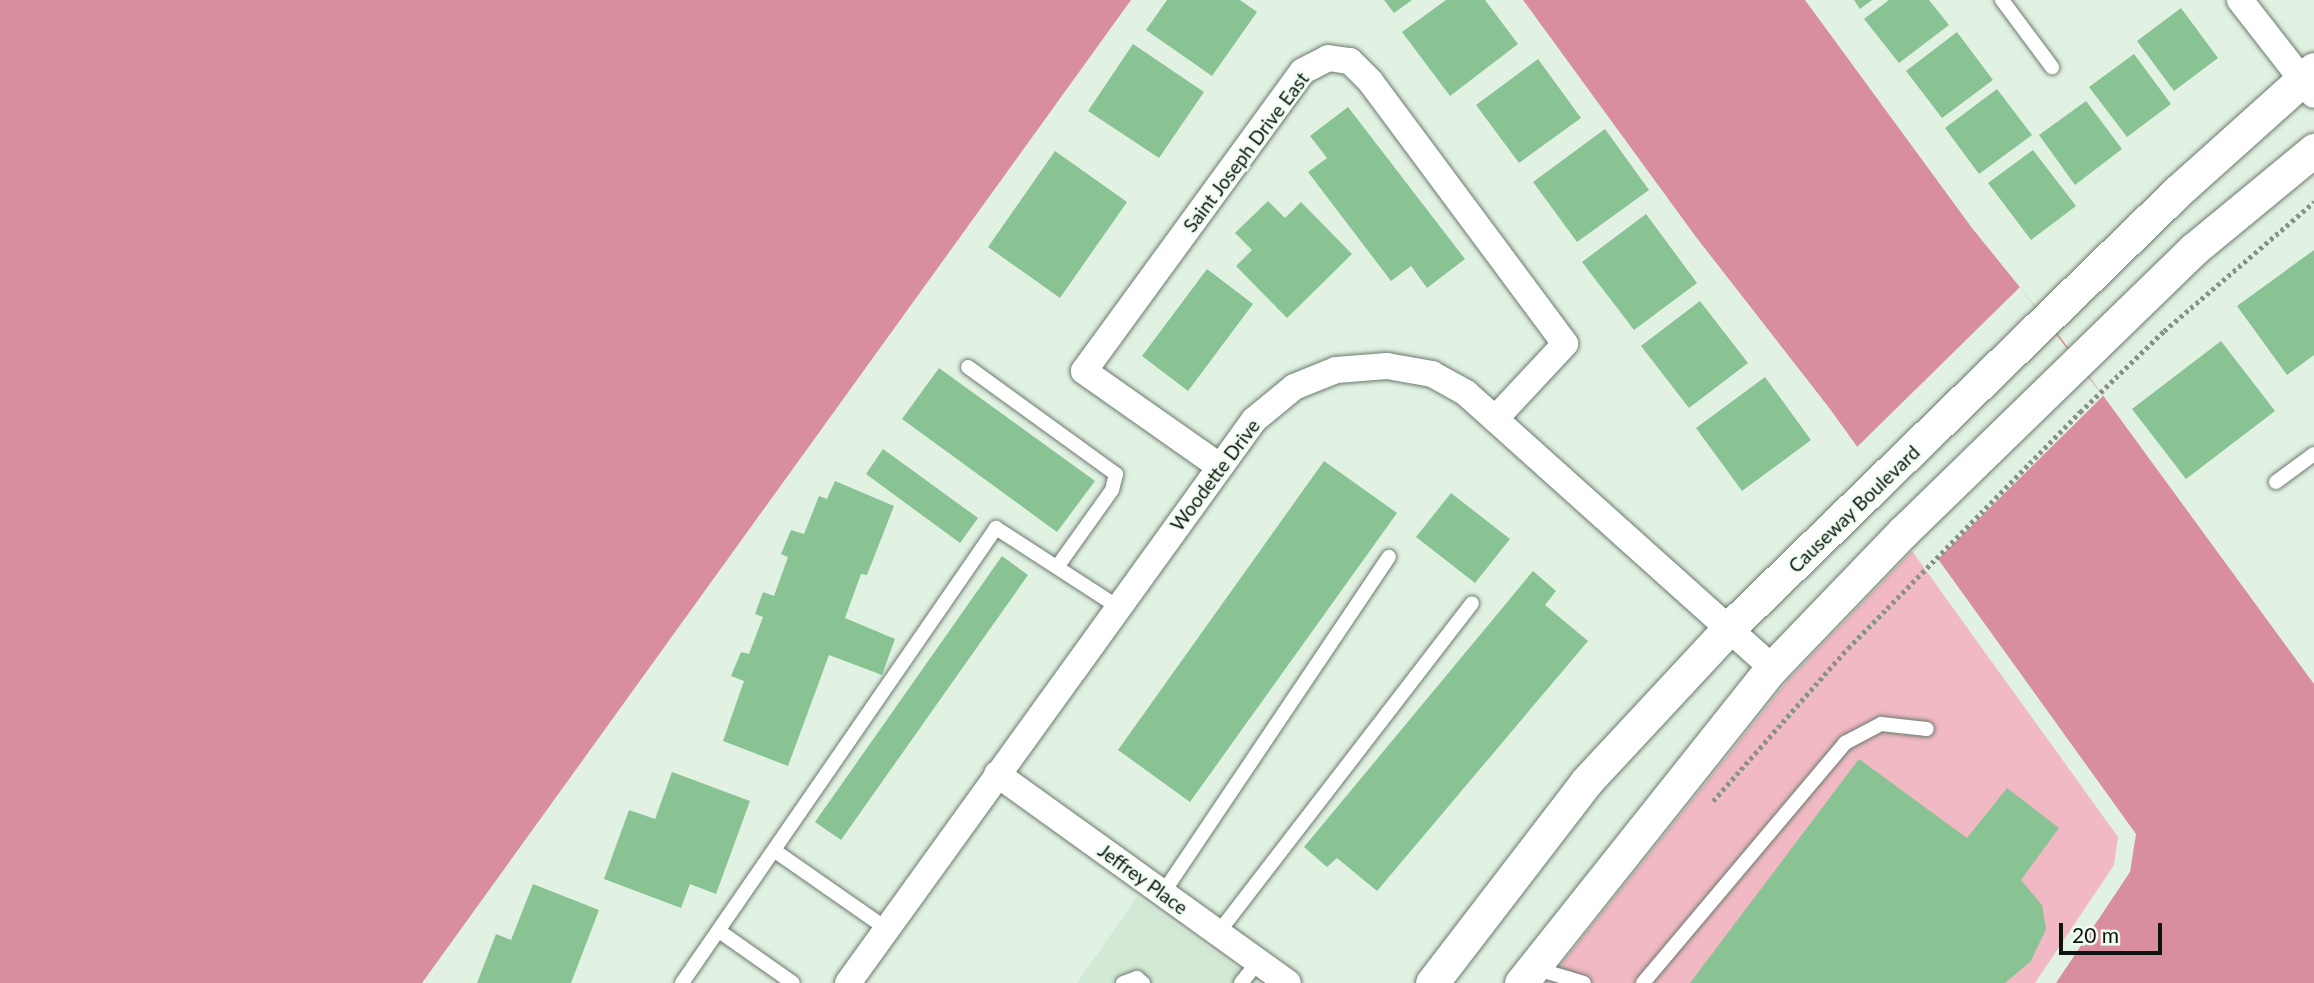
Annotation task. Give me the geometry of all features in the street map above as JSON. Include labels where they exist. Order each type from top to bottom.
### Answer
[{"type":"street","points":[[2240,0],[2309,81]]},
{"type":"street","name":"Saint Joseph Drive East","points":[[1219,466],[1084,371],[1303,71],[1328,58],[1350,61],[1370,81],[1565,344],[1497,417]]},
{"type":"street","name":"Causeway Boulevard","points":[[1432,983],[1586,782],[1728,629],[1874,491],[2054,313],[2309,81]]},
{"type":"street","points":[[1527,975],[1772,668],[1903,532],[2194,249],[2314,150]]},
{"type":"street","name":"Woodette Drive","points":[[848,983],[1219,466],[1264,412],[1294,387],[1336,370],[1387,366],[1432,374],[1497,417],[1772,668]]},
{"type":"street","name":"Jeffrey Place","points":[[997,774],[1288,983]]},
{"type":"lane","points":[[2002,0],[2052,67]]},
{"type":"lane","points":[[968,367],[1116,474],[1112,490],[1057,567]]},
{"type":"lane","points":[[2276,482],[2314,454]]},
{"type":"lane","points":[[682,983],[996,528],[1118,607]]},
{"type":"lane","points":[[1163,893],[1389,557]]},
{"type":"lane","points":[[1218,933],[1472,603]]},
{"type":"lane","points":[[1643,983],[1845,743],[1881,724],[1927,729]]},
{"type":"lane","points":[[775,851],[887,929]]},
{"type":"lane","points":[[719,932],[793,983]]},
{"type":"lane","points":[[1241,983],[1258,962]]},
{"type":"lane","points":[[1527,975],[1584,983]]},
{"type":"lane","points":[[1123,983],[1136,978],[1143,983]]},
{"type":"path","points":[[1707,808],[1847,648],[2070,422],[2164,331],[2314,202]]},
{"type":"shaded area","points":[[0,0],[1131,0],[422,983],[0,983]]},
{"type":"shaded area","points":[[1523,0],[1805,0],[1972,228],[2061,338],[2314,684],[2314,983],[2056,983],[2130,872],[2136,834],[1830,409],[1696,237]]},
{"type":"shaded area","points":[[1912,551],[2118,837],[2114,865],[2035,983],[1546,983],[1787,681]]},
{"type":"shaded area","points":[[1137,897],[1258,983],[1077,983]]},
{"type":"pier","points":[[2020,287],[2103,396],[1937,560],[1857,447]]},
{"type":"building","points":[[1167,0],[1240,0],[1257,12],[1212,76],[1146,30]]},
{"type":"building","points":[[1384,0],[1412,0],[1394,13]]},
{"type":"building","points":[[1446,0],[1485,0],[1518,44],[1450,96],[1402,32]]},
{"type":"building","points":[[1854,0],[1872,0],[1860,9]]},
{"type":"building","points":[[1889,0],[1929,0],[1949,25],[1899,63],[1864,19]]},
{"type":"building","points":[[2181,8],[2218,58],[2174,91],[2137,41]]},
{"type":"building","points":[[1957,32],[1993,80],[1942,118],[1906,71]]},
{"type":"building","points":[[1133,44],[1204,92],[1159,158],[1088,111]]},
{"type":"building","points":[[2134,54],[2171,104],[2127,137],[2089,87]]},
{"type":"building","points":[[1538,59],[1581,118],[1519,163],[1476,105]]},
{"type":"building","points":[[1997,89],[2032,135],[1979,174],[1945,128]]},
{"type":"building","points":[[2086,101],[2122,149],[2075,185],[2039,135]]},
{"type":"building","points":[[1348,107],[1465,259],[1427,288],[1411,266],[1391,281],[1308,172],[1327,158],[1310,136]]},
{"type":"building","points":[[1605,129],[1649,190],[1577,242],[1533,182]]},
{"type":"building","points":[[2033,150],[2076,206],[2031,240],[1988,183]]},
{"type":"building","points":[[1055,151],[1127,202],[1060,298],[988,247]]},
{"type":"building","points":[[1268,201],[1285,218],[1301,202],[1352,254],[1287,318],[1236,266],[1252,250],[1235,233]]},
{"type":"building","points":[[1646,214],[1697,283],[1634,330],[1582,262]]},
{"type":"building","points":[[2314,250],[2314,355],[2287,375],[2237,306]]},
{"type":"building","points":[[1207,269],[1253,304],[1188,391],[1142,356]]},
{"type":"building","points":[[1700,301],[1748,363],[1689,408],[1641,346]]},
{"type":"building","points":[[2221,341],[2275,411],[2186,479],[2132,409]]},
{"type":"building","points":[[939,368],[1095,481],[1057,532],[902,419]]},
{"type":"building","points":[[1765,377],[1811,440],[1742,491],[1696,428]]},
{"type":"building","points":[[883,449],[978,518],[960,543],[866,474]]},
{"type":"building","points":[[1324,461],[1397,513],[1190,802],[1118,750]]},
{"type":"building","points":[[835,481],[894,506],[867,575],[861,574],[845,618],[895,639],[882,675],[829,655],[788,766],[723,741],[744,681],[731,676],[741,652],[749,654],[763,617],[755,614],[763,592],[774,596],[788,557],[781,554],[791,530],[804,534],[819,496],[827,499]]},
{"type":"building","points":[[1451,493],[1510,539],[1475,583],[1416,537]]},
{"type":"building","points":[[1002,556],[1028,575],[841,840],[815,822]]},
{"type":"building","points":[[1533,571],[1556,591],[1545,605],[1588,641],[1377,891],[1337,858],[1327,867],[1304,847]]},
{"type":"building","points":[[1859,759],[1967,838],[2007,788],[2059,828],[2021,880],[2042,905],[2046,929],[2031,961],[2005,983],[1690,983]]},
{"type":"building","points":[[672,772],[750,801],[716,894],[690,884],[681,908],[604,879],[629,810],[655,819]]},
{"type":"building","points":[[533,884],[599,910],[571,983],[477,983],[496,934],[511,940]]}]
